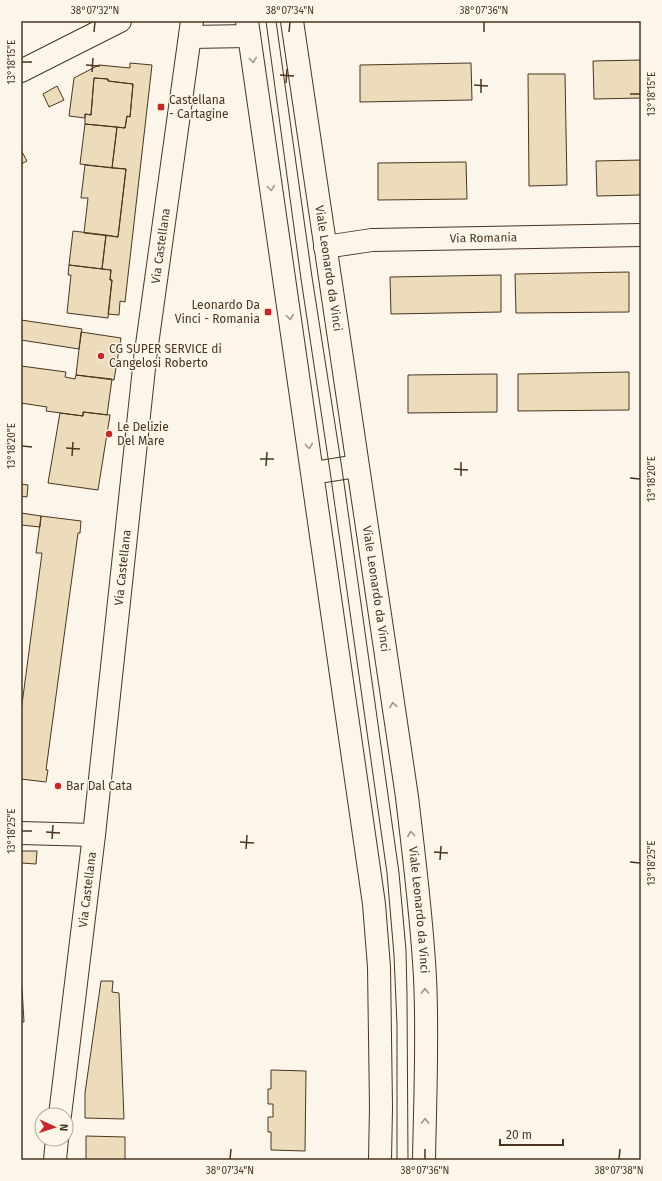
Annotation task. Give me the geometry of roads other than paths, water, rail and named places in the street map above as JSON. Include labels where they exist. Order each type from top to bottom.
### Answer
[{"type":"street","points":[[21,71],[120,21]]},
{"type":"street","name":"Viale Leonardo da Vinci","points":[[292,21],[407,797],[422,926],[425,980],[426,1059],[424,1160]]},
{"type":"street","points":[[191,29],[248,28],[374,904],[379,967],[381,1107],[380,1160]]},
{"type":"street","name":"Via Castellana","points":[[61,1107],[94,835],[145,359],[191,29]]},
{"type":"street","name":"Via Romania","points":[[326,247],[372,240],[641,235]]},
{"type":"street","points":[[313,474],[357,466]]},
{"type":"street","points":[[21,833],[94,835]]},
{"type":"street","points":[[55,1160],[56,1147]]},
{"type":"tram line","points":[[266,21],[301,279],[387,873],[394,955],[397,1025],[397,1160]]},
{"type":"tram line","points":[[276,21],[312,277],[342,469],[399,873],[406,950],[408,1160]]},
{"type":"place","name":"Castellana - Cartagine","points":[[161,107]]},
{"type":"place","name":"Leonardo Da Vinci - Romania","points":[[268,312]]},
{"type":"place","name":"CG SUPER SERVICE di Cangelosi Roberto","points":[[101,356]]},
{"type":"place","name":"Le Delizie Del Mare","points":[[109,434]]},
{"type":"place","name":"Bar Dal Cata","points":[[58,786]]}]
